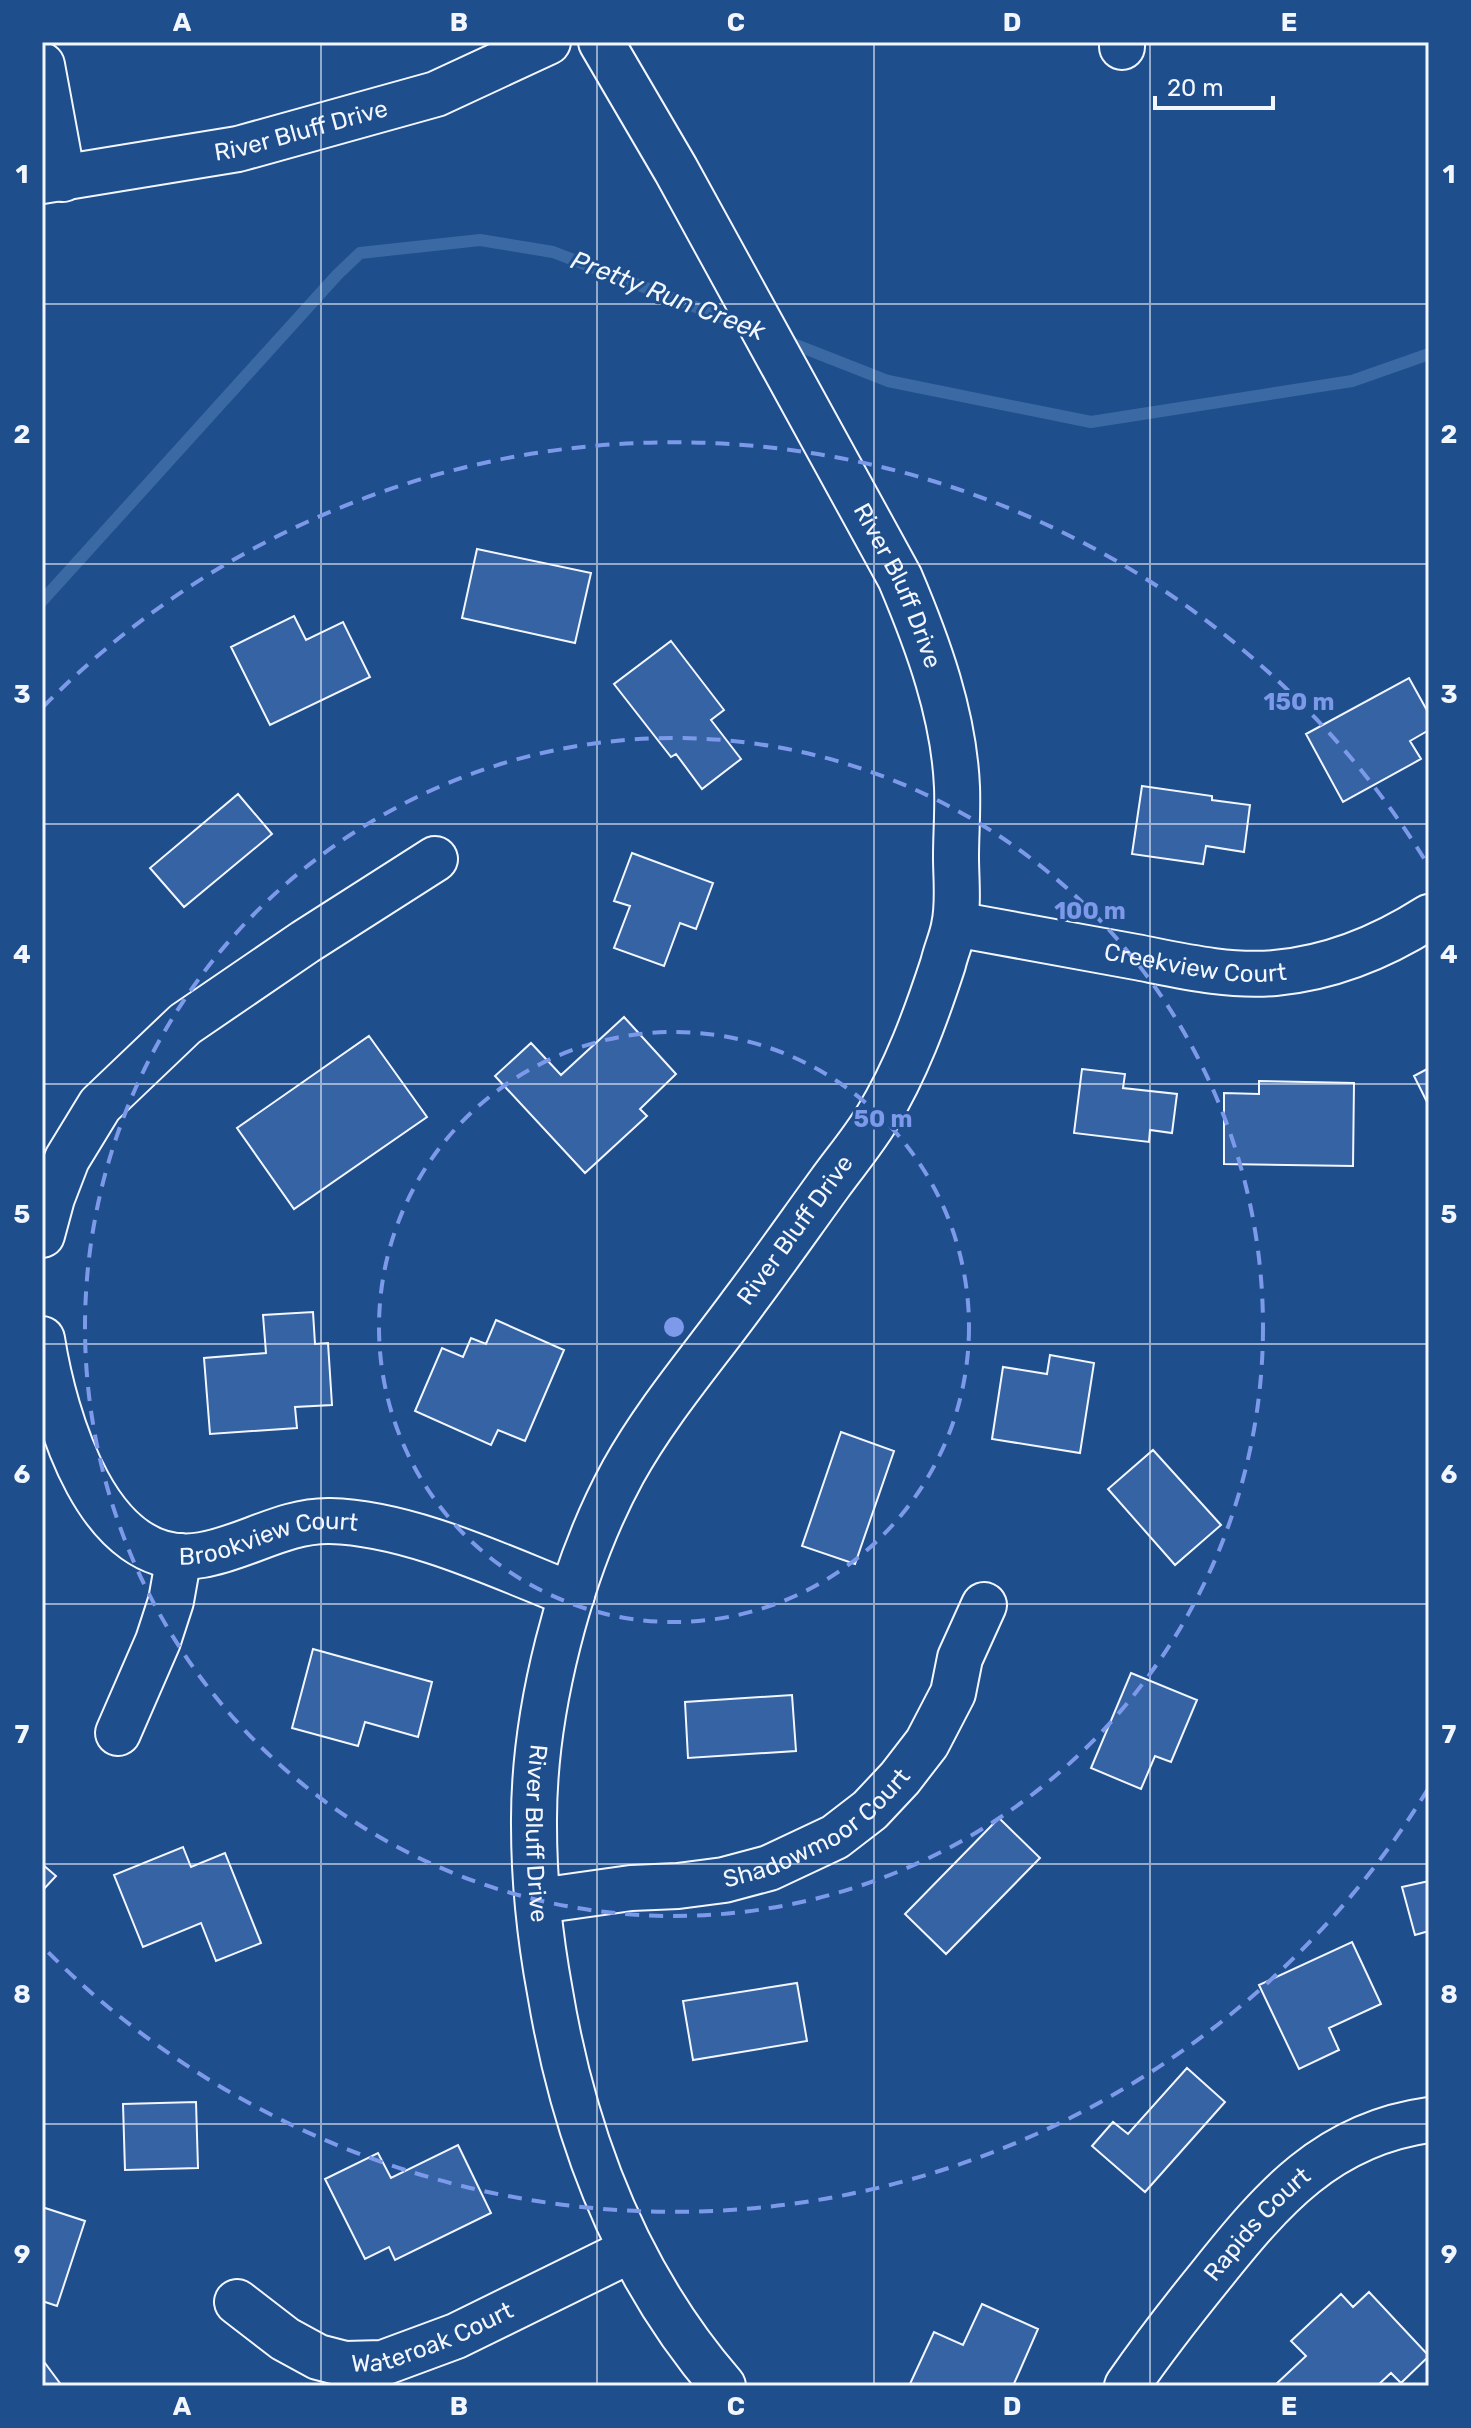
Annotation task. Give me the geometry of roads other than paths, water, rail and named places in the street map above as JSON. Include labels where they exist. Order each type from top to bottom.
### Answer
[{"type":"street","name":"River Bluff Drive","points":[[53,180],[238,149],[436,94],[548,42]]},
{"type":"street","name":"River Bluff Drive","points":[[601,42],[676,170],[900,578],[923,632],[940,689],[957,785],[955,924],[907,1057],[877,1117],[743,1303],[652,1422],[620,1477],[598,1524],[572,1595],[554,1659],[542,1724],[534,1823],[539,1901],[546,1971],[565,2070],[600,2180],[631,2250],[665,2308],[723,2386]]},
{"type":"street","points":[[42,65],[53,180]]},
{"type":"street","points":[[42,1235],[67,1159],[100,1105],[185,1024],[435,859]]},
{"type":"street","name":"Creekview Court","points":[[955,924],[1190,967],[1260,973],[1316,967],[1357,954],[1396,938],[1429,917]]},
{"type":"street","name":"Brookview Court","points":[[42,1339],[47,1373],[61,1422],[81,1469],[110,1517],[131,1538],[156,1552],[179,1556],[202,1555],[293,1525],[326,1521],[359,1523],[392,1530],[484,1560],[572,1595]]},
{"type":"street","points":[[118,1733],[158,1641],[171,1601],[179,1556]]},
{"type":"street","name":"Shadowmoor Court","points":[[539,1901],[631,1888],[724,1880],[769,1868],[835,1837],[870,1810],[927,1743],[953,1693],[960,1658],[984,1605]]},
{"type":"street","name":"Rapids Court","points":[[1127,2386],[1156,2343],[1275,2198],[1305,2172],[1340,2150],[1376,2134],[1429,2120]]},
{"type":"street","name":"Wateroak Court","points":[[237,2302],[285,2339],[318,2357],[345,2364],[383,2363],[456,2336],[631,2250]]},
{"type":"waterway","name":"Pretty Run Creek","points":[[42,601],[360,253],[480,240],[553,252],[750,328]]},
{"type":"waterway","name":"Pretty Run Creek","points":[[786,341],[888,381],[1091,422],[1352,381],[1429,354]]}]
